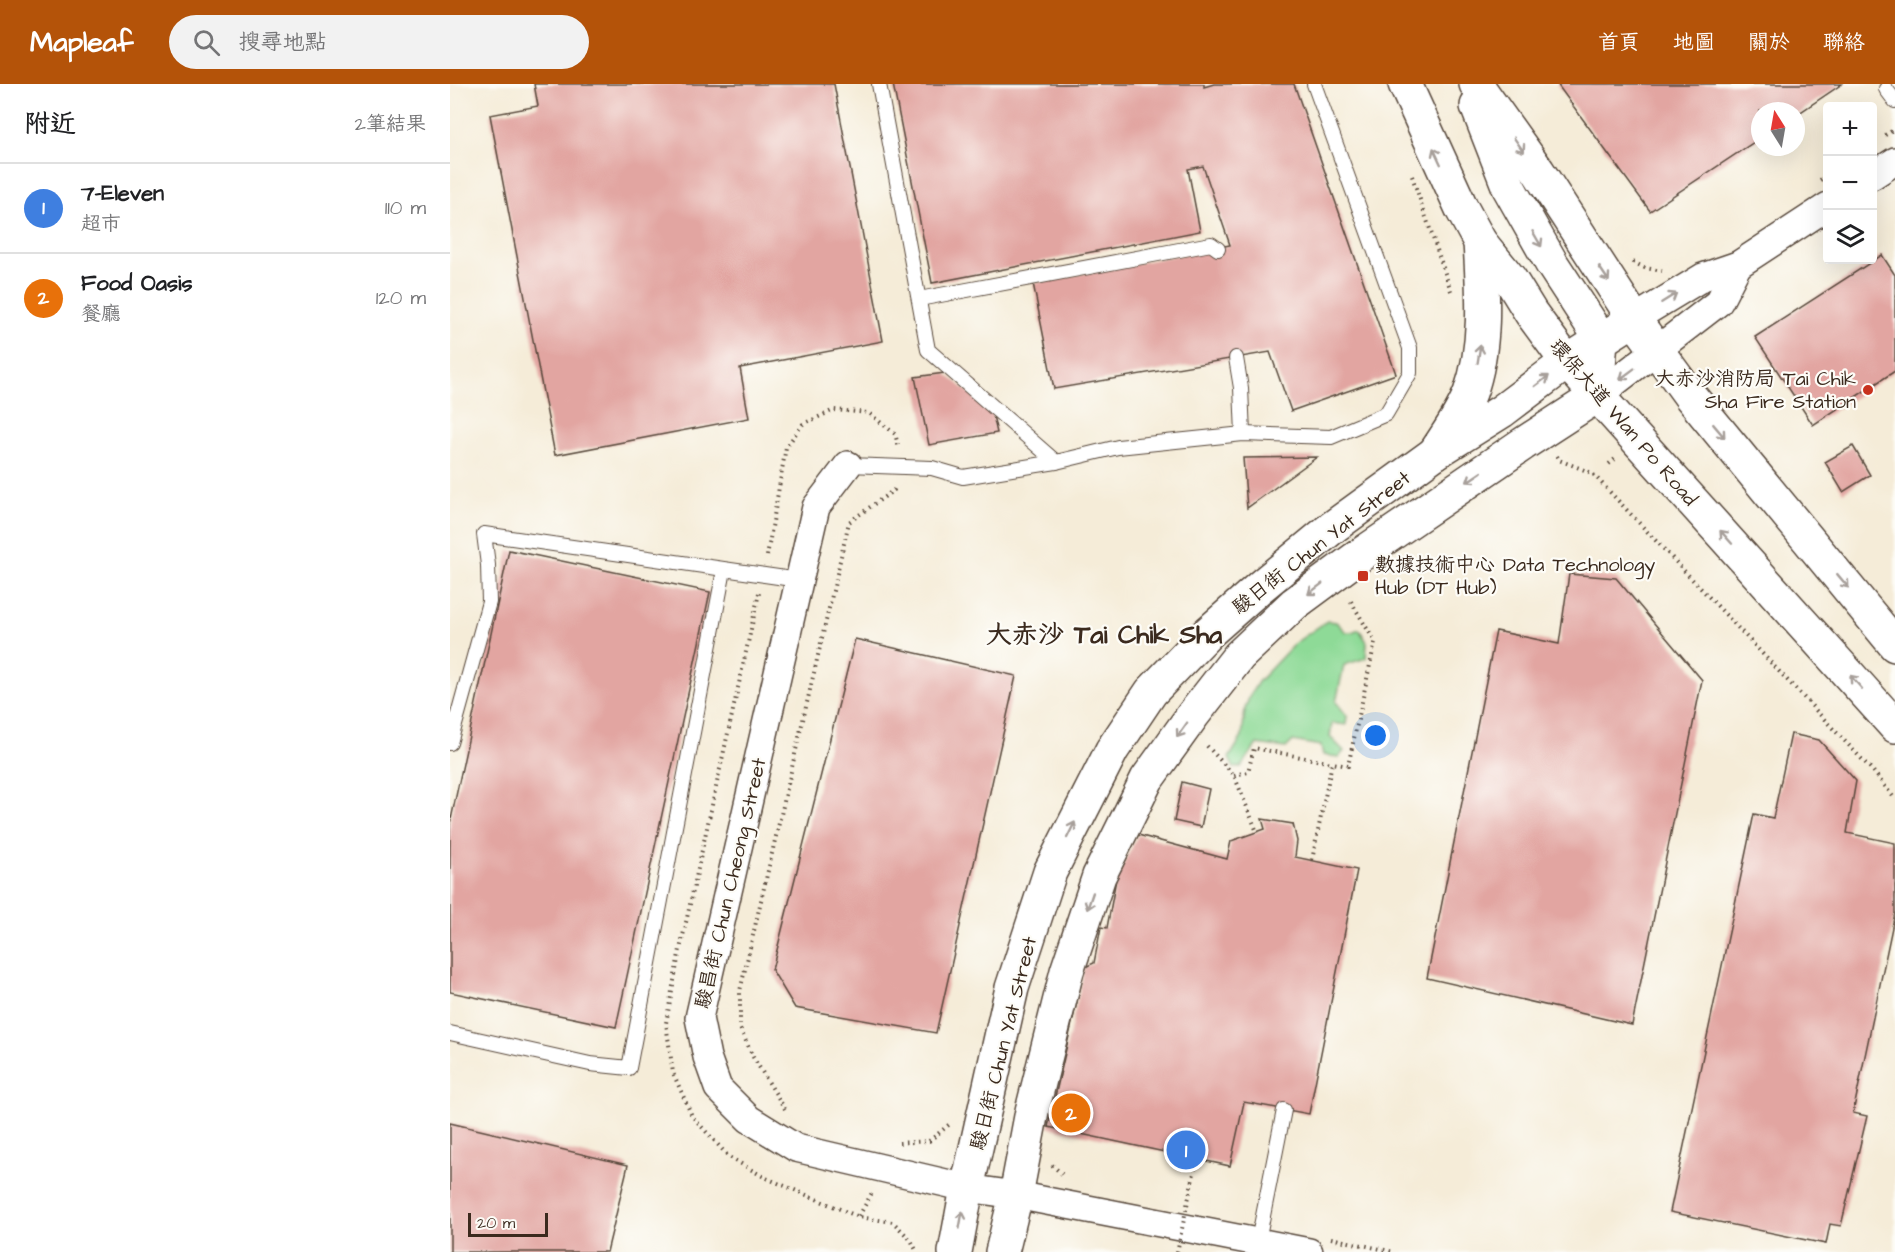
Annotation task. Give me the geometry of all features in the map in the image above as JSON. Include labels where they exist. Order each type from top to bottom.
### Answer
[{"type":"street","name":"環保大道 Wan Po Road","points":[[1406,84],[1452,187],[1480,242],[1510,279],[1531,313],[1567,362],[1895,726]]},
{"type":"street","points":[[1469,84],[1509,188],[1552,264],[1601,339],[1597,396]]},
{"type":"street","points":[[1476,84],[1538,171],[1634,320],[1696,404],[1895,645]]},
{"type":"street","points":[[1877,173],[1895,160]]},
{"type":"street","name":"駿日街 Chun Yat Street","points":[[955,1252],[1012,988],[1050,872],[1112,750],[1151,692],[1209,633],[1260,586],[1333,527],[1435,453],[1502,411],[1601,339],[1703,277],[1738,266],[1823,209]]},
{"type":"street","points":[[1435,453],[1462,409],[1470,393],[1476,371],[1482,329],[1480,242]]},
{"type":"street","name":"駿日街 Chun Yat Street","points":[[1002,1252],[1032,1111],[1067,971],[1099,876],[1147,779],[1193,715],[1239,656],[1294,604],[1359,556],[1597,396],[1657,351],[1719,302],[1738,266]]},
{"type":"street","name":"駿昌街 Chun Cheong Street","points":[[848,465],[816,507],[699,1018],[706,1057],[718,1088],[749,1119],[796,1148],[967,1188],[1016,1194],[1309,1252]]},
{"type":"lane","points":[[879,84],[928,350],[1056,462]]},
{"type":"lane","points":[[848,465],[932,468],[963,477],[1056,462],[1118,447],[1243,434],[1331,437],[1386,414],[1410,373],[1410,348],[1314,84]]},
{"type":"lane","points":[[1886,89],[1895,101]]},
{"type":"lane","points":[[919,299],[1210,244],[1218,249]]},
{"type":"lane","points":[[1236,358],[1241,388],[1243,434]]},
{"type":"lane","points":[[450,743],[489,603],[484,534],[799,580]]},
{"type":"lane","points":[[450,1034],[590,1064],[629,1068],[724,570]]},
{"type":"lane","points":[[1258,1241],[1284,1110]]},
{"type":"path","points":[[1410,171],[1451,292]]},
{"type":"path","points":[[1559,460],[1592,473],[1873,771],[1895,799]]},
{"type":"path","points":[[1234,775],[1248,772],[1254,748],[1347,766],[1375,642],[1348,596]]},
{"type":"path","points":[[1205,745],[1234,775],[1257,832]]},
{"type":"path","points":[[1312,860],[1332,763]]},
{"type":"path","points":[[894,1144],[929,1141],[951,1124],[956,1114]]},
{"type":"path","points":[[1177,1252],[1199,1150]]},
{"type":"path","points":[[859,1216],[893,1222],[911,1240],[917,1252]]},
{"type":"green space","points":[[1327,621],[1336,622],[1346,632],[1359,629],[1367,642],[1366,658],[1344,665],[1336,702],[1347,716],[1346,725],[1332,723],[1330,737],[1344,751],[1339,757],[1323,755],[1321,746],[1293,741],[1286,748],[1257,744],[1241,767],[1234,768],[1229,758],[1242,737],[1245,709],[1258,682],[1295,643]]},
{"type":"building","points":[[534,84],[834,84],[883,341],[740,368],[749,418],[555,455],[490,115],[538,106]]},
{"type":"building","points":[[893,84],[1204,84],[1204,87],[1214,84],[1294,84],[1396,374],[1291,411],[1270,352],[1054,389],[1033,283],[1230,245],[1203,166],[1188,169],[1200,231],[932,283]]},
{"type":"building","points":[[1557,84],[1842,84],[1805,109],[1805,102],[1751,102],[1751,144],[1650,211]]},
{"type":"building","points":[[1882,255],[1895,275],[1895,371],[1813,425],[1755,337],[1868,264],[1877,264],[1877,258]]},
{"type":"building","points":[[945,373],[992,411],[997,433],[929,445],[915,377]]},
{"type":"building","points":[[1853,446],[1870,475],[1843,492],[1825,462]]},
{"type":"building","points":[[1317,457],[1247,508],[1243,458]]},
{"type":"building","points":[[509,550],[710,592],[616,1027],[450,992],[450,824]]},
{"type":"building","points":[[1569,574],[1616,578],[1702,680],[1632,1025],[1427,978],[1496,631],[1559,644]]},
{"type":"building","points":[[855,639],[1016,676],[936,1033],[795,1008],[772,970]]},
{"type":"building","points":[[1791,734],[1819,740],[1856,781],[1847,833],[1895,843],[1895,913],[1853,1113],[1867,1116],[1841,1226],[1830,1224],[1826,1244],[1670,1212],[1754,814],[1773,818]]},
{"type":"building","points":[[1182,782],[1209,789],[1201,827],[1174,821]]},
{"type":"building","points":[[1262,819],[1293,824],[1297,841],[1295,857],[1357,870],[1309,1114],[1244,1102],[1230,1166],[1048,1127],[1085,967],[1094,963],[1101,927],[1107,928],[1116,879],[1138,835],[1227,859],[1231,841],[1265,829]]},
{"type":"building","points":[[450,1123],[628,1165],[607,1252],[450,1252]]},
{"type":"place","name":"大赤沙消防局 Tai Chik Sha Fire Station","points":[[1868,390]]},
{"type":"place","name":"數據技術中心 Data Technology Hub (DT Hub)","points":[[1363,576]]},
{"type":"place","name":"Food Oasis","points":[[1071,1113]]},
{"type":"place","name":"7-Eleven","points":[[1186,1150]]},
{"type":"district","name":"大赤沙 Tai Chik Sha","points":[[1104,634]]}]
